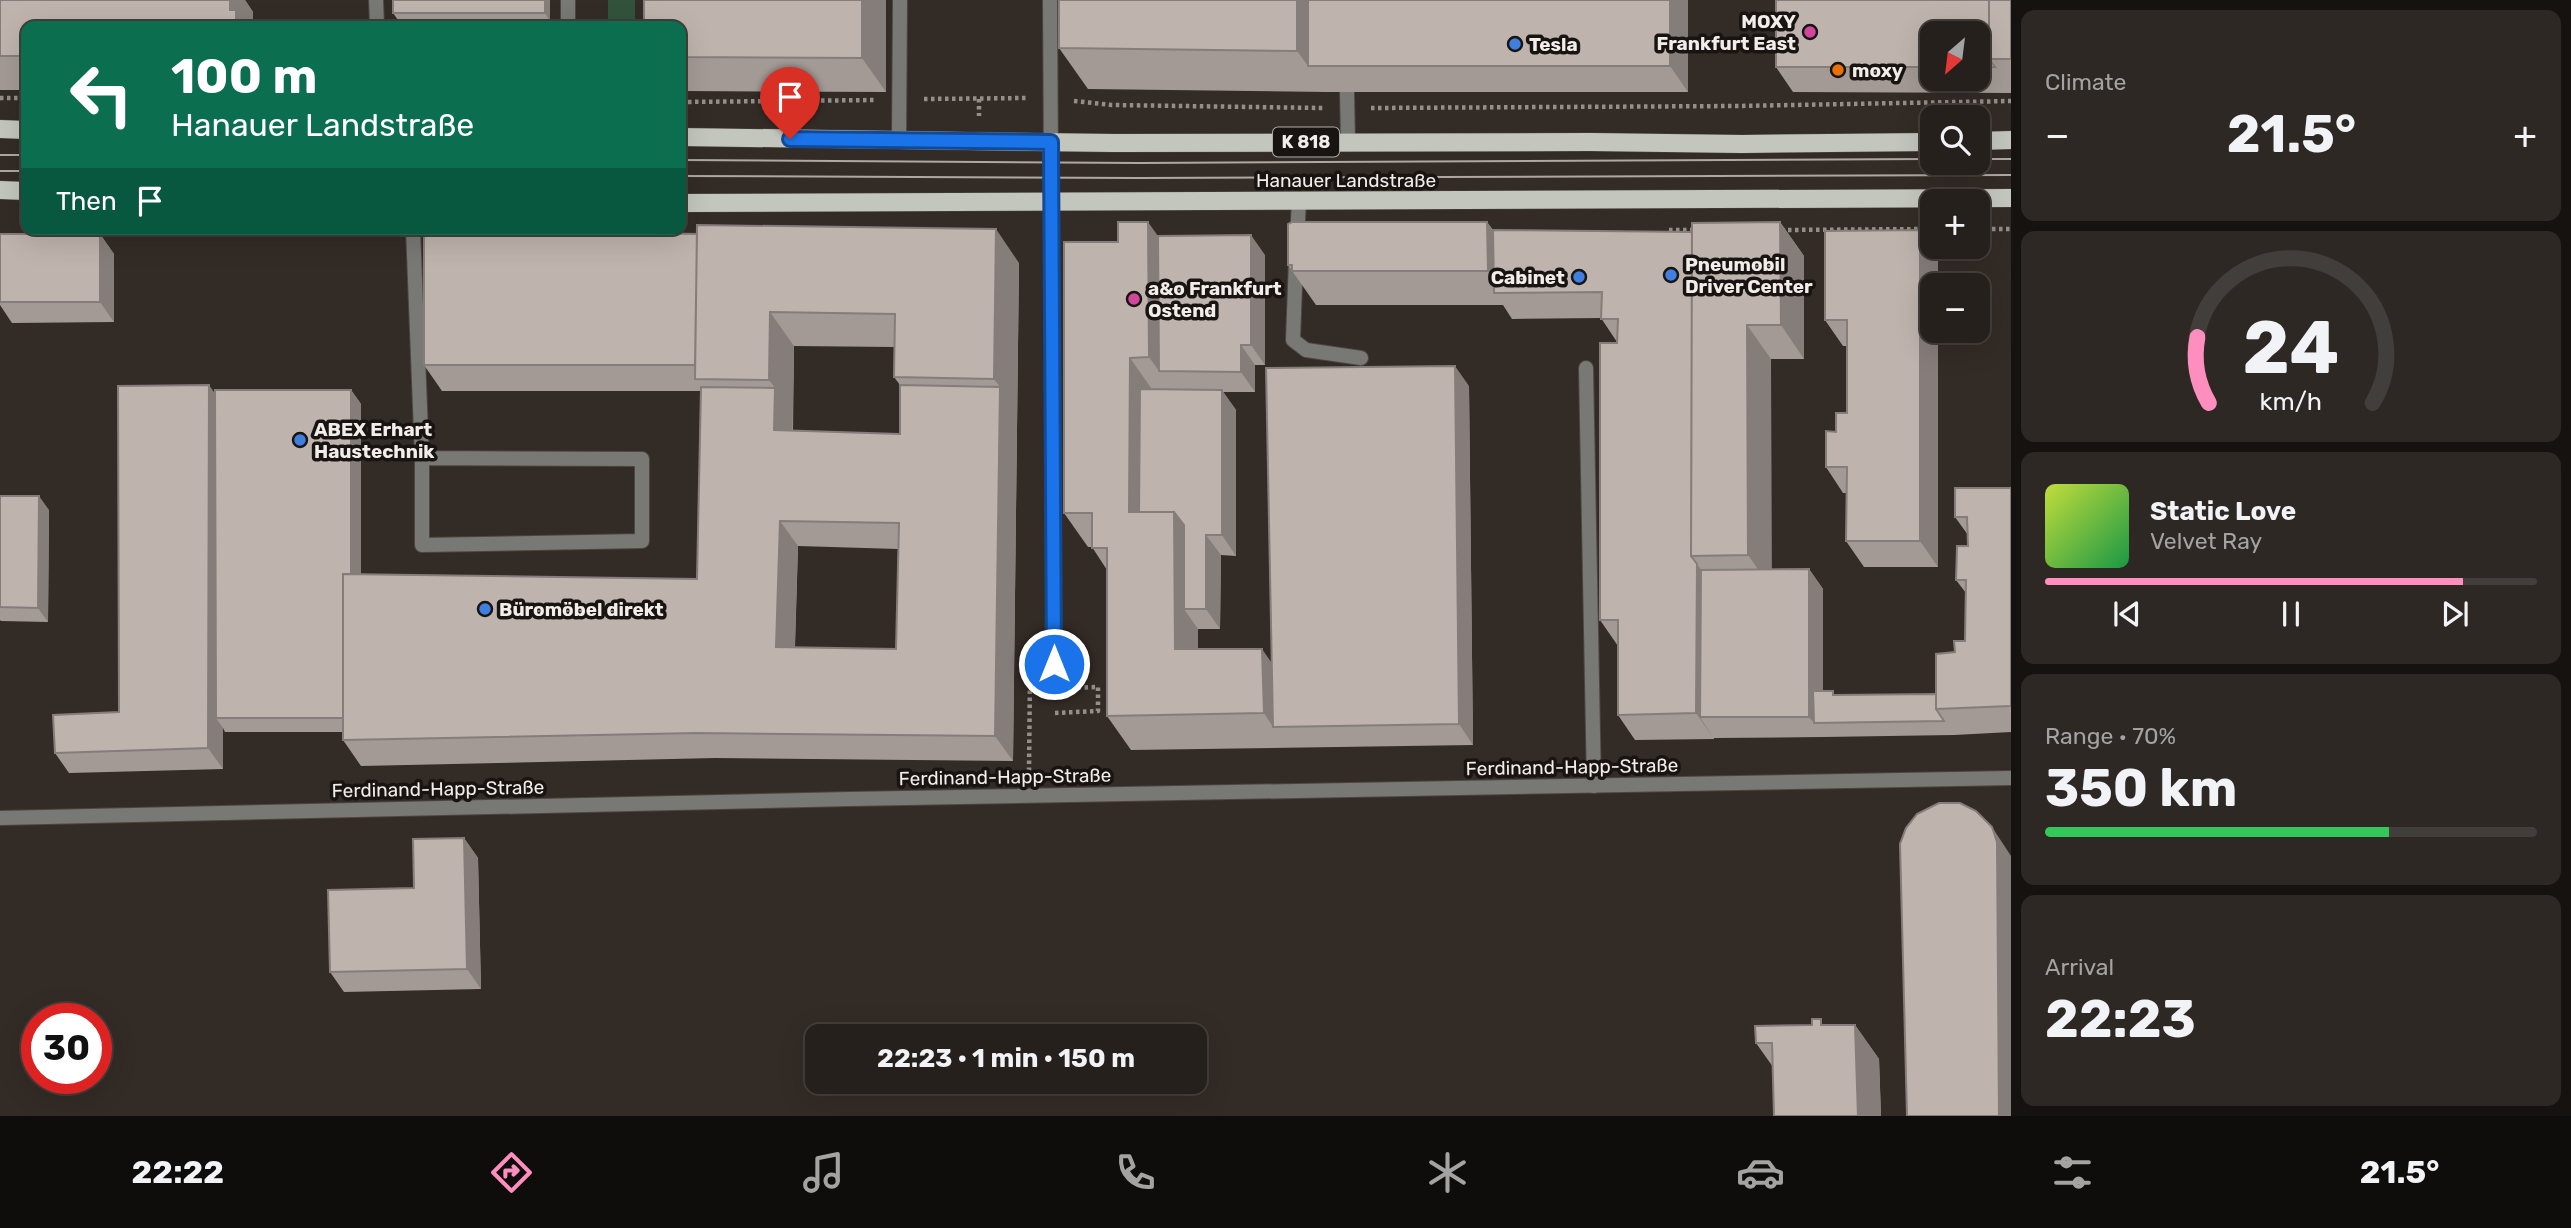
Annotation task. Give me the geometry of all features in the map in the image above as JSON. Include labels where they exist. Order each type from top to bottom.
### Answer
[{"type":"main road","points":[[0,129],[21,130]]},
{"type":"main road","name":"Hanauer Landstraße","points":[[686,137],[1051,142],[1920,142]]},
{"type":"main road","points":[[1990,141],[2011,140]]},
{"type":"main road","points":[[0,190],[21,191]]},
{"type":"main road","name":"Hanauer Landstraße","points":[[686,203],[1052,204],[2011,198]]},
{"type":"street","points":[[376,0],[377,21]]},
{"type":"street","points":[[568,0],[568,21]]},
{"type":"street","points":[[899,140],[900,0]]},
{"type":"street","points":[[1050,0],[1054,664]]},
{"type":"street","points":[[1347,92],[1348,142]]},
{"type":"street","points":[[1299,201],[1293,341],[1306,350],[1361,358]]},
{"type":"street","points":[[413,235],[422,458],[422,545],[642,541],[642,459],[422,458]]},
{"type":"street","points":[[1586,368],[1594,786]]},
{"type":"street","name":"Ferdinand-Happ-Straße","points":[[0,818],[2011,778]]},
{"type":"path","points":[[0,98],[21,99]]},
{"type":"path","points":[[1990,229],[2011,229]]},
{"type":"path","points":[[1029,797],[1030,665],[1054,664],[1055,688],[1098,687],[1098,711],[1055,713]]},
{"type":"green space","points":[[608,0],[635,0],[635,21],[608,21]]},
{"type":"building","points":[[0,0],[230,0],[230,10],[236,10],[236,21],[21,21],[21,56],[0,56]]},
{"type":"building","points":[[393,0],[545,0],[545,13],[393,13]]},
{"type":"building","points":[[644,0],[862,0],[862,58],[686,57],[686,21],[644,21]]},
{"type":"building","points":[[1059,0],[1297,0],[1297,51],[1059,48]]},
{"type":"building","points":[[1308,0],[1670,0],[1670,66],[1308,66]]},
{"type":"building","points":[[1776,0],[1989,0],[1989,21],[1920,21],[1920,67],[1776,67]]},
{"type":"building","points":[[1989,0],[2011,0],[2011,59],[1990,59]]},
{"type":"building","points":[[1118,222],[1148,222],[1149,357],[1130,358],[1129,512],[1174,512],[1175,649],[1262,649],[1264,713],[1107,716],[1107,548],[1092,548],[1092,513],[1064,513],[1064,242],[1118,242]]},
{"type":"building","points":[[1487,222],[1488,271],[1292,271],[1292,265],[1288,265],[1288,224]]},
{"type":"building","points":[[1780,222],[1781,325],[1747,325],[1748,555],[1691,556],[1692,223]]},
{"type":"building","points":[[697,225],[996,229],[994,379],[894,377],[895,314],[770,312],[769,380],[695,379]]},
{"type":"building","points":[[1493,230],[1692,232],[1691,556],[1697,564],[1696,713],[1618,715],[1618,620],[1600,620],[1600,343],[1617,343],[1618,319],[1601,319],[1602,292],[1494,293]]},
{"type":"building","points":[[1920,230],[1920,541],[1846,541],[1847,467],[1826,467],[1826,431],[1836,432],[1836,413],[1847,413],[1847,320],[1825,320],[1825,231]]},
{"type":"building","points":[[0,234],[100,235],[100,302],[0,302]]},
{"type":"building","points":[[697,234],[695,365],[424,365],[424,235]]},
{"type":"building","points":[[1251,235],[1251,345],[1241,345],[1241,372],[1159,371],[1158,236]]},
{"type":"building","points":[[1455,366],[1459,724],[1273,727],[1266,368]]},
{"type":"building","points":[[209,385],[208,748],[55,753],[53,715],[119,712],[118,386]]},
{"type":"building","points":[[900,385],[1000,387],[995,736],[697,733],[343,740],[343,574],[697,579],[701,387],[775,388],[774,430],[900,434]],"holes":[[[780,521],[899,523],[896,649],[776,647]]]},
{"type":"building","points":[[1140,389],[1222,390],[1222,535],[1206,535],[1206,609],[1184,609],[1184,525],[1174,512],[1139,512]]},
{"type":"building","points":[[215,390],[351,390],[351,574],[343,574],[343,718],[216,718]]},
{"type":"building","points":[[1955,488],[2011,488],[2011,706],[1936,709],[1936,654],[1955,652],[1954,641],[1965,641],[1966,580],[1956,580],[1957,546],[1968,546],[1967,517],[1955,517]]},
{"type":"building","points":[[0,496],[39,496],[38,608],[0,607]]},
{"type":"building","points":[[1809,569],[1809,717],[1700,717],[1701,570]]},
{"type":"building","points":[[1813,691],[1833,691],[1833,695],[1936,694],[1936,709],[1944,721],[1814,723]]},
{"type":"building","points":[[1939,803],[1960,803],[1976,811],[1992,827],[1997,842],[1999,1116],[1907,1116],[1900,844],[1906,828],[1917,814]]},
{"type":"building","points":[[464,838],[467,969],[330,972],[328,890],[414,888],[413,839]]},
{"type":"building","points":[[1812,1019],[1821,1019],[1821,1025],[1855,1025],[1858,1116],[1774,1116],[1772,1043],[1756,1043],[1755,1026],[1812,1025]]},
{"type":"tram line","points":[[0,155],[21,155]]},
{"type":"tram line","points":[[686,160],[1140,163],[1920,159]]},
{"type":"tram line","points":[[1990,159],[2011,159]]},
{"type":"tram line","points":[[0,171],[21,171]]},
{"type":"tram line","points":[[686,176],[1139,178],[2011,175]]},
{"type":"place","name":"MOXY Frankfurt East","points":[[1810,32]]},
{"type":"place","name":"Tesla","points":[[1515,44]]},
{"type":"place","name":"moxy","points":[[1838,70]]},
{"type":"place","name":"Pneumobil Driver Center","points":[[1671,275]]},
{"type":"place","name":"Cabinet","points":[[1579,277]]},
{"type":"place","name":"a&o Frankfurt Ostend","points":[[1134,299]]},
{"type":"place","name":"ABEX Erhart Haustechnik","points":[[300,440]]},
{"type":"place","name":"Büromöbel direkt","points":[[485,609]]},
{"type":"route","points":[[790,139],[1051,142],[1054,664]]}]
